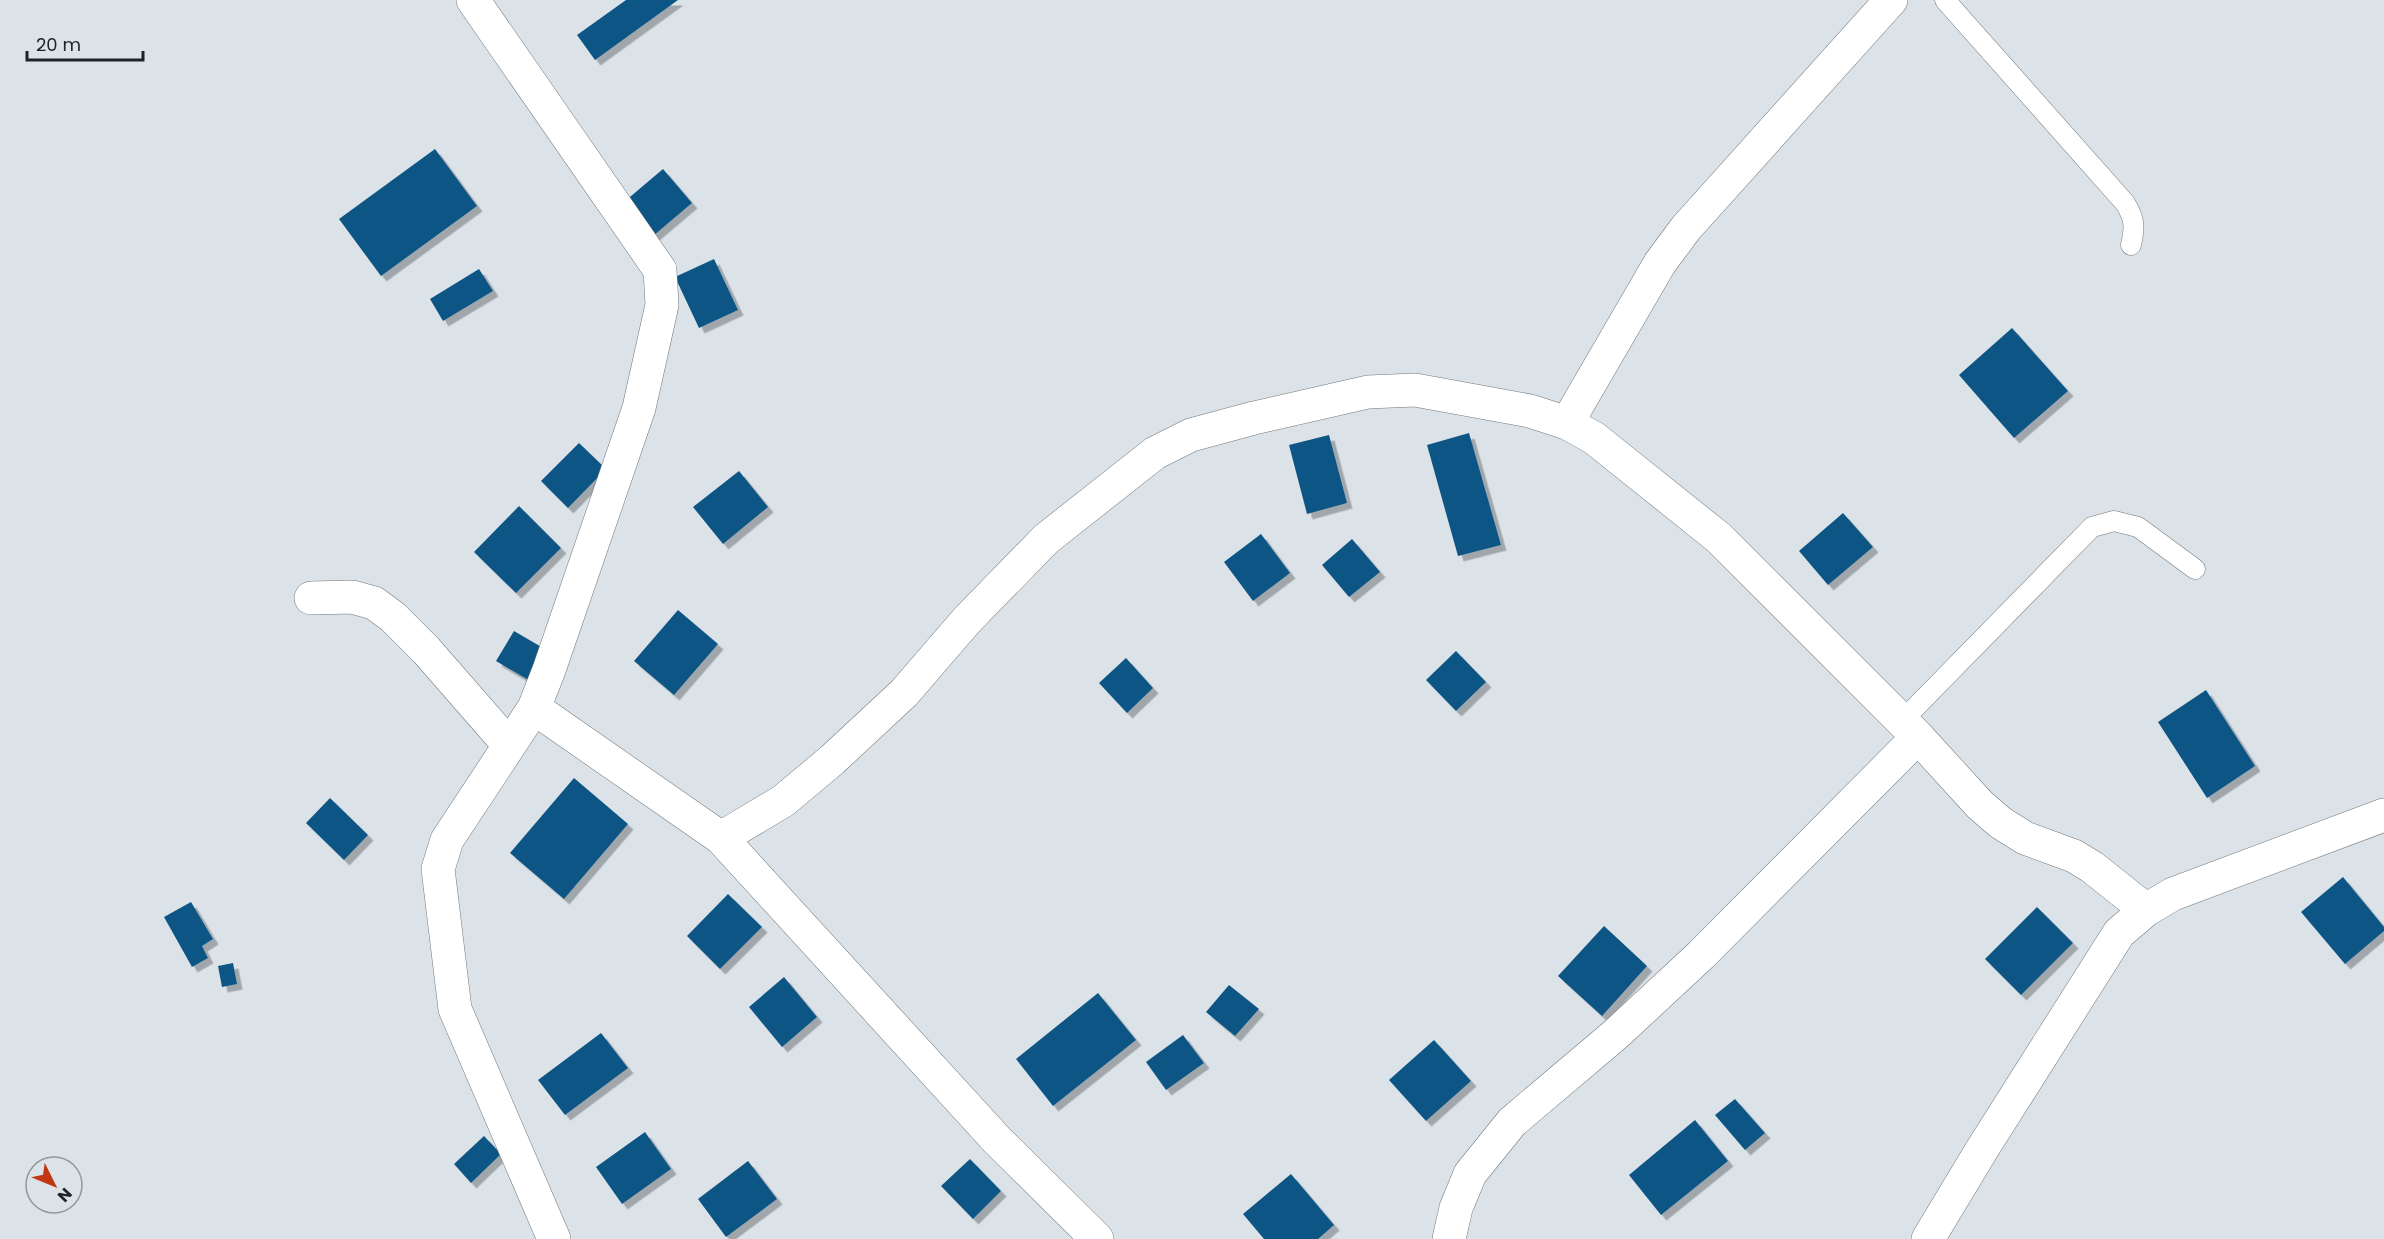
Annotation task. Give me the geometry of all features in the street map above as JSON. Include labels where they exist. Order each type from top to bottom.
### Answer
[{"type":"street","points":[[473,0],[660,270],[662,305],[639,408],[549,670],[534,708],[508,744],[447,840],[438,868],[454,1009],[554,1239]]},
{"type":"street","points":[[1567,423],[1660,263],[1686,228],[1891,0]]},
{"type":"street","points":[[722,838],[783,801],[832,760],[904,693],[967,620],[1046,539],[1155,453],[1191,435],[1368,392],[1415,390],[1530,411],[1567,423],[1594,438],[1719,538],[1910,729],[1980,805],[2001,823],[2025,838],[2074,856],[2092,867],[2146,910]]},
{"type":"street","points":[[310,598],[352,597],[374,603],[393,617],[426,650],[508,744]]},
{"type":"street","points":[[534,708],[722,838],[997,1140],[1097,1239]]},
{"type":"street","points":[[1449,1239],[1456,1208],[1470,1174],[1512,1122],[1616,1034],[1701,955],[1910,729]]},
{"type":"street","points":[[1928,1239],[2118,933],[2146,910],[2173,894],[2384,815]]},
{"type":"lane","points":[[1945,0],[2125,203],[2133,216],[2135,228],[2131,245]]},
{"type":"lane","points":[[1910,729],[2092,527],[2114,521],[2138,527],[2195,569]]},
{"type":"building","points":[[626,0],[678,0],[595,60],[577,35]]},
{"type":"building","points":[[435,149],[477,206],[381,276],[339,219]]},
{"type":"building","points":[[663,169],[692,203],[653,236],[624,202]]},
{"type":"building","points":[[714,259],[738,310],[699,328],[675,277]]},
{"type":"building","points":[[479,269],[493,291],[443,321],[430,299]]},
{"type":"building","points":[[2012,328],[2068,391],[2014,438],[1959,375]]},
{"type":"building","points":[[1469,433],[1501,545],[1458,556],[1427,445]]},
{"type":"building","points":[[1329,435],[1347,503],[1307,514],[1289,445]]},
{"type":"building","points":[[579,443],[606,469],[568,508],[541,481]]},
{"type":"building","points":[[739,471],[768,507],[723,544],[693,507]]},
{"type":"building","points":[[519,506],[561,548],[516,593],[474,552]]},
{"type":"building","points":[[1843,513],[1873,547],[1828,585],[1799,551]]},
{"type":"building","points":[[1261,534],[1290,573],[1253,601],[1224,562]]},
{"type":"building","points":[[1352,539],[1380,572],[1349,597],[1322,565]]},
{"type":"building","points":[[678,610],[718,644],[674,695],[634,661]]},
{"type":"building","points":[[514,631],[550,652],[532,682],[496,661]]},
{"type":"building","points":[[1456,651],[1486,682],[1456,711],[1426,680]]},
{"type":"building","points":[[1126,658],[1153,688],[1127,713],[1099,683]]},
{"type":"building","points":[[2206,690],[2255,766],[2207,798],[2158,722]]},
{"type":"building","points":[[574,778],[628,824],[564,899],[510,853]]},
{"type":"building","points":[[330,798],[368,835],[344,860],[306,823]]},
{"type":"building","points":[[2343,877],[2384,927],[2384,931],[2345,964],[2301,912]]},
{"type":"building","points":[[728,894],[762,927],[720,969],[687,936]]},
{"type":"building","points":[[191,902],[213,939],[202,946],[208,958],[192,967],[164,917]]},
{"type":"building","points":[[2037,907],[2073,943],[2021,995],[1985,959]]},
{"type":"building","points":[[1604,926],[1647,966],[1602,1016],[1558,976]]},
{"type":"building","points":[[233,963],[237,984],[222,987],[218,966]]},
{"type":"building","points":[[784,977],[817,1017],[782,1047],[749,1007]]},
{"type":"building","points":[[1229,985],[1259,1009],[1235,1036],[1206,1012]]},
{"type":"building","points":[[1098,993],[1136,1040],[1053,1106],[1016,1059]]},
{"type":"building","points":[[601,1033],[628,1068],[565,1115],[538,1080]]},
{"type":"building","points":[[1183,1035],[1204,1063],[1166,1090],[1146,1062]]},
{"type":"building","points":[[1434,1040],[1471,1081],[1426,1121],[1389,1080]]},
{"type":"building","points":[[1735,1099],[1765,1133],[1745,1150],[1715,1115]]},
{"type":"building","points":[[1695,1120],[1728,1161],[1661,1215],[1629,1175]]},
{"type":"building","points":[[645,1132],[671,1169],[622,1204],[596,1167]]},
{"type":"building","points":[[484,1136],[501,1154],[471,1183],[454,1164]]},
{"type":"building","points":[[970,1159],[1001,1191],[973,1219],[941,1186]]},
{"type":"building","points":[[748,1161],[777,1199],[726,1237],[698,1199]]},
{"type":"building","points":[[1291,1174],[1334,1225],[1318,1239],[1264,1239],[1243,1214]]}]
